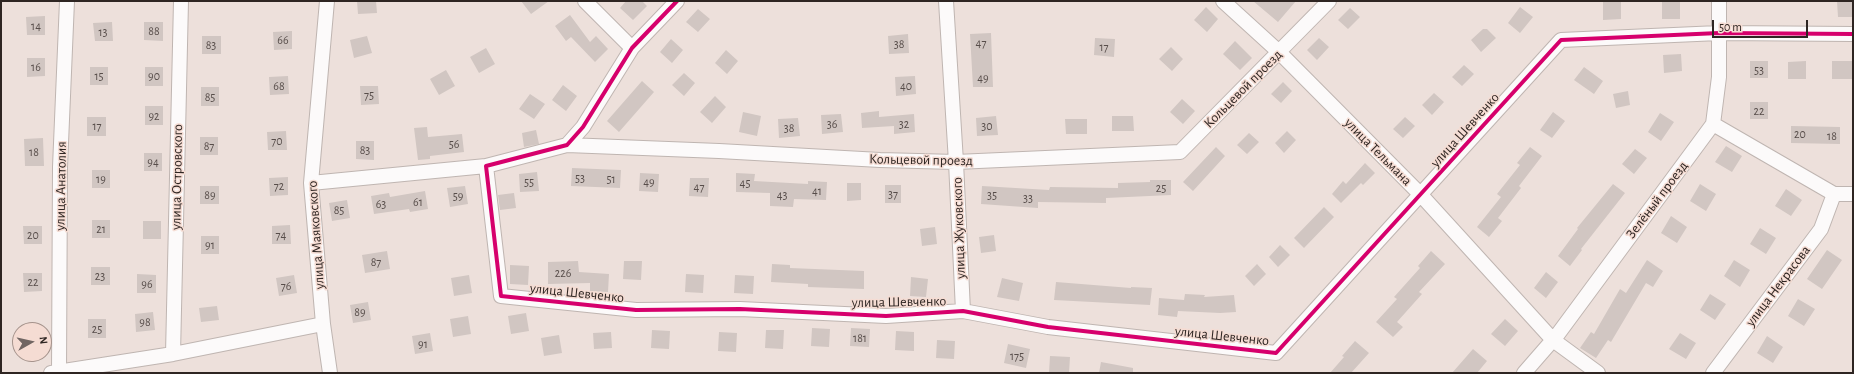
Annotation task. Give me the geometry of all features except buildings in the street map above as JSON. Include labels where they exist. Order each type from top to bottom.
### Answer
[{"type":"street","name":"улица Анатолия","points":[[55,372],[60,167],[67,1]]},
{"type":"street","name":"улица Островского","points":[[173,354],[181,1]]},
{"type":"street","name":"улица Маяковского","points":[[327,1],[311,183],[323,324],[330,373]]},
{"type":"street","points":[[584,1],[632,48]]},
{"type":"street","points":[[567,145],[583,127],[632,48],[677,1]]},
{"type":"street","name":"улица Жуковского","points":[[946,1],[963,311]]},
{"type":"street","name":"улица Тельмана","points":[[1223,1],[1279,52],[1421,196],[1552,340],[1598,373]]},
{"type":"street","name":"Кольцевой проезд","points":[[311,183],[486,166],[567,145],[719,151],[880,160],[956,162],[1180,152],[1330,1]]},
{"type":"street","name":"Зелёный проезд","points":[[1524,373],[1552,340],[1714,124],[1720,77],[1719,1]]},
{"type":"street","name":"улица Шевченко","points":[[486,166],[501,296],[636,310],[740,309],[886,316],[963,311],[1048,327],[1276,353],[1421,196],[1560,40],[1719,33],[1853,34]]},
{"type":"street","points":[[1714,124],[1834,194],[1853,194]]},
{"type":"street","name":"улица Некрасова","points":[[1713,373],[1821,229],[1834,194]]},
{"type":"street","points":[[55,372],[173,354],[323,324]]},
{"type":"cycle path","points":[[677,1],[632,48],[583,127],[567,145],[486,166],[501,296],[636,310],[740,309],[886,316],[963,311],[1048,327],[1276,353],[1561,40],[1719,33],[1853,34]]}]
